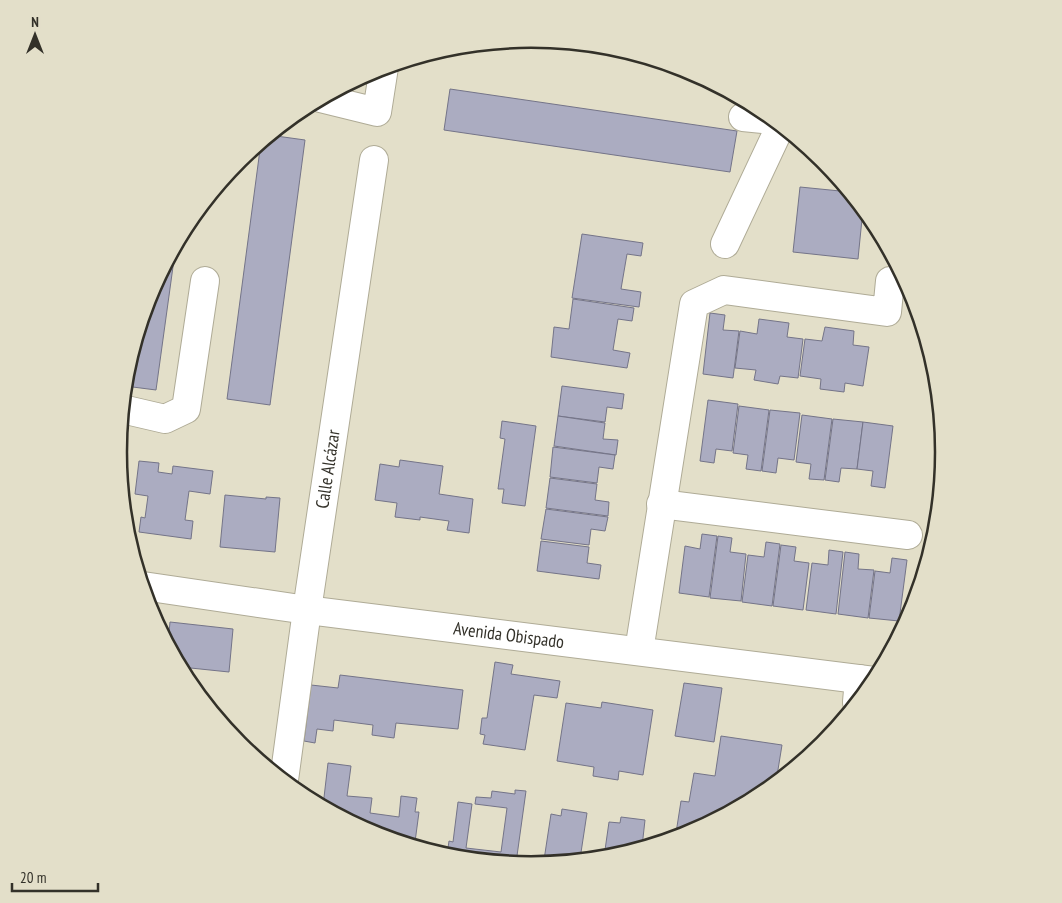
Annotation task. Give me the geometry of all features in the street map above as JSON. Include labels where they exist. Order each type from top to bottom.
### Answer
[{"type":"street","points":[[331,101],[378,112],[383,76]]},
{"type":"street","points":[[726,244],[778,132]]},
{"type":"street","name":"Calle Alcázar","points":[[285,772],[307,610],[374,160]]},
{"type":"street","points":[[639,651],[694,304],[724,290],[887,312],[890,281]]},
{"type":"street","points":[[129,410],[165,418],[186,408],[205,282]]},
{"type":"street","points":[[661,504],[908,535]]},
{"type":"street","name":"Avenida Obispado","points":[[150,587],[307,610],[639,651],[860,686]]},
{"type":"building","points":[[450,89],[737,131],[730,172],[444,130]]},
{"type":"building","points":[[279,136],[305,140],[270,405],[227,399],[260,153]]},
{"type":"building","points":[[800,187],[840,191],[862,220],[858,259],[793,252]]},
{"type":"building","points":[[582,234],[643,243],[641,256],[627,254],[621,289],[641,292],[639,307],[572,298]]},
{"type":"building","points":[[173,264],[156,390],[132,387],[148,322]]},
{"type":"building","points":[[573,299],[634,308],[632,321],[618,319],[613,350],[630,353],[627,368],[551,357],[554,327],[569,329]]},
{"type":"building","points":[[710,313],[725,315],[723,330],[739,331],[733,378],[703,374]]},
{"type":"building","points":[[759,319],[789,323],[787,337],[803,339],[798,378],[780,376],[778,384],[754,380],[756,370],[735,368],[740,331],[757,334]]},
{"type":"building","points":[[825,327],[854,331],[853,345],[869,347],[863,386],[845,383],[844,392],[820,389],[821,379],[800,376],[805,339],[822,341]]},
{"type":"building","points":[[562,386],[624,394],[622,409],[607,407],[605,422],[558,416]]},
{"type":"building","points":[[708,400],[738,404],[732,451],[716,449],[714,463],[700,461]]},
{"type":"building","points":[[739,406],[769,410],[761,471],[746,469],[748,455],[733,453]]},
{"type":"building","points":[[770,410],[800,413],[794,460],[778,458],[776,473],[762,471]]},
{"type":"building","points":[[802,415],[832,419],[824,480],[809,479],[811,464],[796,462]]},
{"type":"building","points":[[558,416],[605,423],[603,439],[618,440],[616,455],[554,446]]},
{"type":"building","points":[[833,419],[863,422],[857,469],[841,468],[839,482],[825,480]]},
{"type":"building","points":[[502,421],[536,426],[525,506],[502,503],[504,489],[498,489],[505,439],[500,438]]},
{"type":"building","points":[[863,422],[893,426],[885,488],[871,486],[873,471],[857,469]]},
{"type":"building","points":[[553,447],[615,455],[613,469],[599,467],[597,483],[550,477]]},
{"type":"building","points":[[400,460],[443,466],[439,494],[473,499],[469,533],[447,530],[449,521],[420,517],[420,520],[395,517],[397,503],[375,500],[380,464],[399,467]]},
{"type":"building","points":[[139,461],[159,463],[158,472],[172,474],[173,466],[213,471],[210,494],[189,491],[185,520],[193,521],[191,539],[139,532],[141,517],[145,518],[148,496],[135,494]]},
{"type":"building","points":[[550,478],[597,484],[595,500],[609,502],[608,516],[546,508]]},
{"type":"building","points":[[225,495],[266,499],[266,497],[280,498],[275,552],[220,547]]},
{"type":"building","points":[[546,509],[608,517],[605,531],[591,529],[589,545],[541,539]]},
{"type":"building","points":[[702,534],[717,536],[709,597],[679,593],[685,546],[700,549]]},
{"type":"building","points":[[718,536],[732,538],[730,552],[746,554],[741,601],[710,598]]},
{"type":"building","points":[[541,541],[589,547],[587,563],[601,565],[599,579],[537,571]]},
{"type":"building","points":[[766,542],[780,544],[772,606],[742,602],[748,555],[764,557]]},
{"type":"building","points":[[781,545],[796,547],[794,561],[809,563],[803,610],[773,606]]},
{"type":"building","points":[[829,550],[843,552],[836,614],[806,610],[812,563],[828,565]]},
{"type":"building","points":[[845,552],[859,554],[858,569],[874,570],[868,618],[838,614]]},
{"type":"building","points":[[892,558],[907,560],[900,615],[897,621],[869,618],[875,571],[890,573]]},
{"type":"building","points":[[170,622],[233,629],[229,672],[190,668],[169,630]]},
{"type":"building","points":[[495,662],[513,665],[511,674],[560,681],[557,698],[534,695],[525,750],[483,744],[485,735],[480,734],[482,718],[487,718]]},
{"type":"building","points":[[340,675],[463,690],[458,729],[396,723],[394,738],[372,735],[373,725],[334,720],[333,731],[317,729],[315,743],[304,741],[311,685],[338,688]]},
{"type":"building","points":[[684,683],[722,688],[714,742],[675,736]]},
{"type":"building","points":[[602,702],[653,710],[643,775],[619,771],[618,780],[593,776],[594,767],[557,761],[566,703],[601,708]]},
{"type":"building","points":[[721,736],[782,745],[777,772],[710,814],[677,828],[681,801],[689,802],[694,773],[715,776]]},
{"type":"building","points":[[328,763],[351,766],[347,796],[372,798],[370,813],[399,817],[401,796],[417,798],[415,812],[419,812],[415,839],[376,825],[324,798]]},
{"type":"building","points":[[515,790],[526,791],[517,855],[448,847],[449,841],[453,842],[458,802],[472,804],[466,848],[501,852],[507,808],[475,804],[476,797],[491,798],[492,791],[515,794]]},
{"type":"building","points":[[562,809],[587,813],[581,852],[545,855],[551,814],[561,816]]},
{"type":"building","points":[[621,817],[645,820],[643,840],[605,849],[609,822],[620,823]]}]
